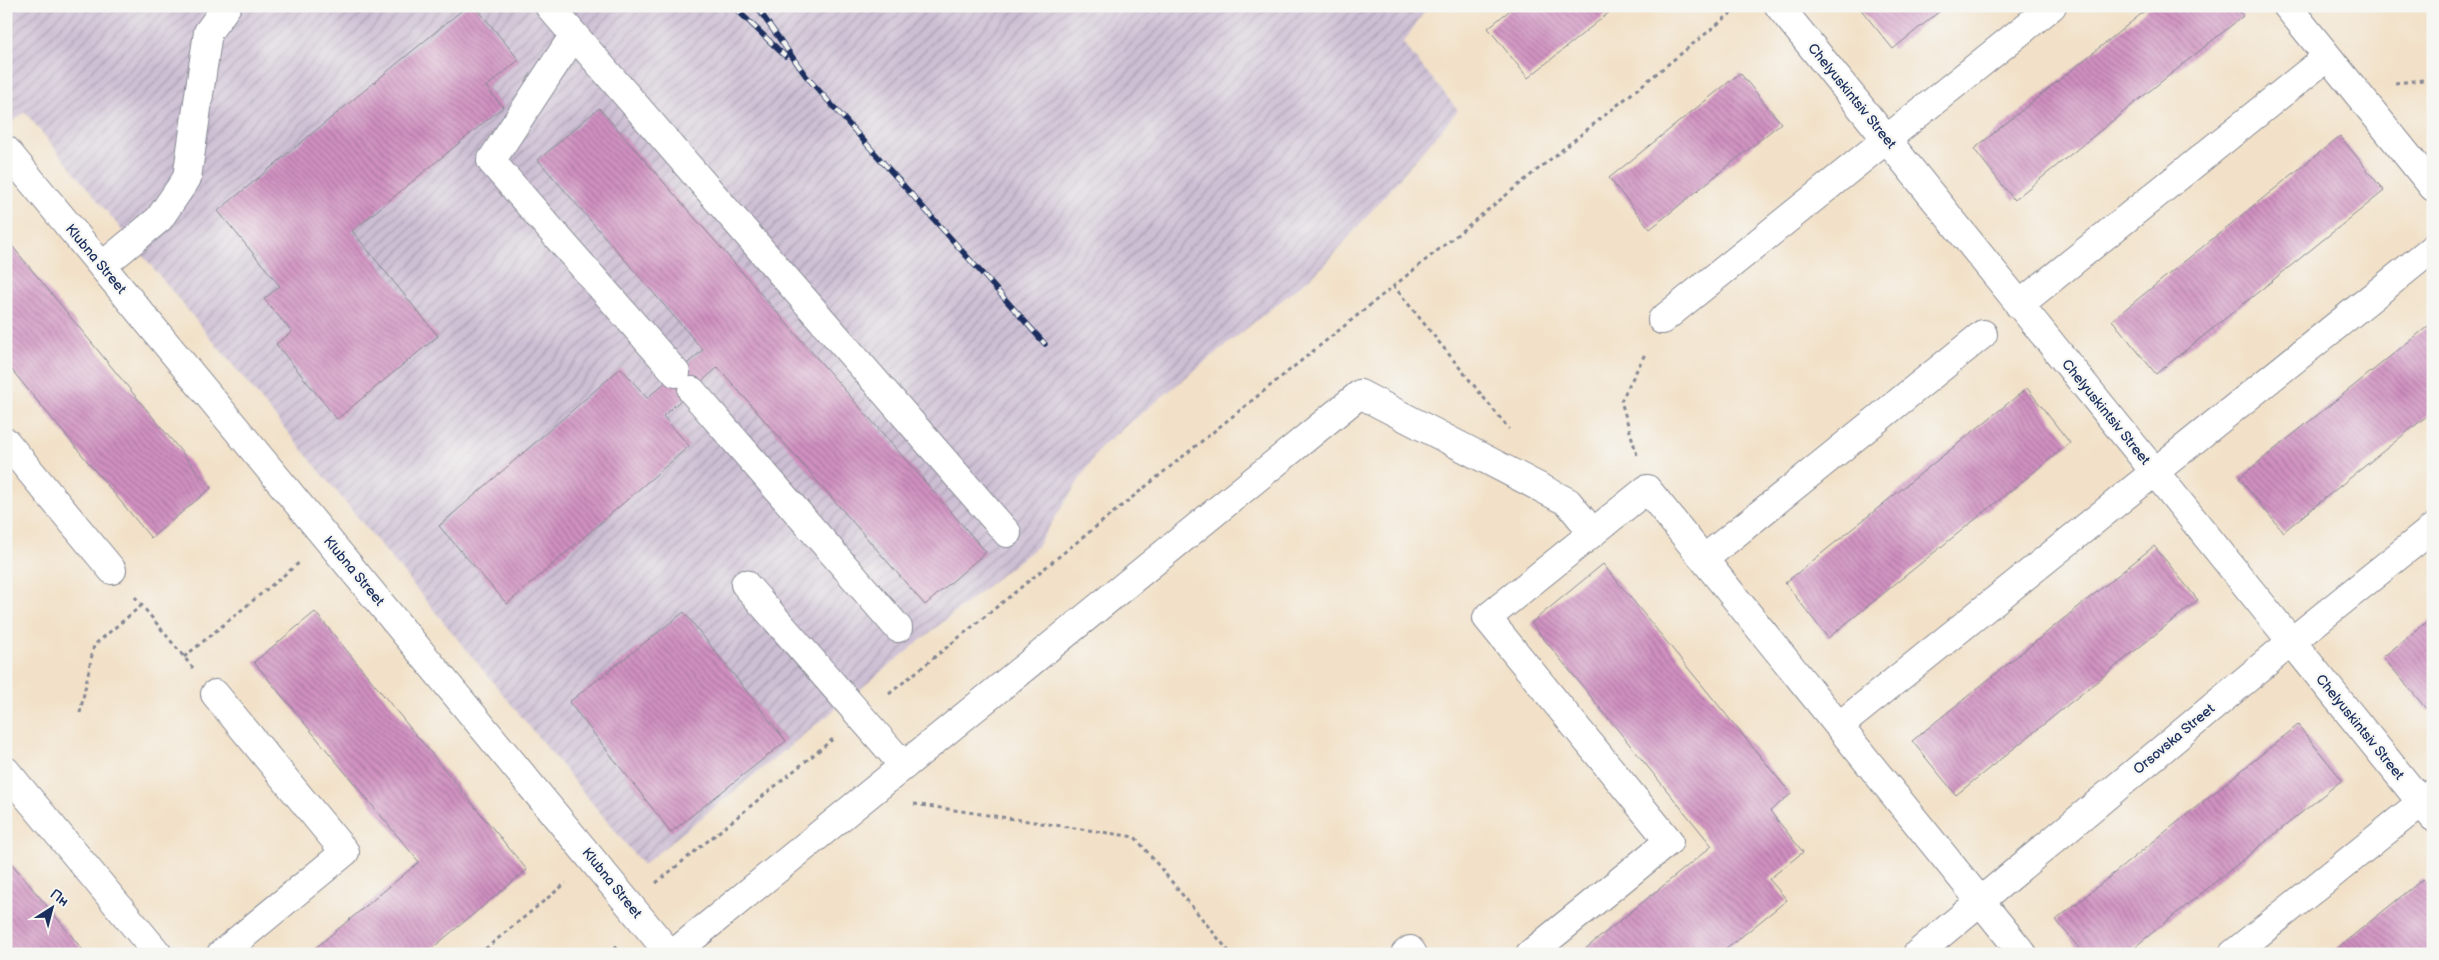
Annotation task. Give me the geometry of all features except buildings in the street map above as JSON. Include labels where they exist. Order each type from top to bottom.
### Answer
[{"type":"street","points":[[102,266],[159,219],[187,178],[208,32],[227,6]]},
{"type":"street","points":[[549,6],[1007,533]]},
{"type":"street","name":"Chelyuskintsiv Street","points":[[1779,6],[2291,642],[2429,804]]},
{"type":"street","points":[[1662,320],[2052,6]]},
{"type":"street","points":[[2287,6],[2433,187]]},
{"type":"street","points":[[574,35],[491,161],[898,628]]},
{"type":"street","points":[[2019,305],[2328,57]]},
{"type":"street","name":"Klubna Street","points":[[6,150],[672,954]]},
{"type":"street","points":[[1839,726],[2433,248]]},
{"type":"street","points":[[1704,559],[1983,334]]},
{"type":"street","points":[[672,954],[1360,394],[1568,502],[1593,533]]},
{"type":"street","points":[[6,442],[112,570]]},
{"type":"street","points":[[1530,954],[1668,841],[1487,618],[1647,489],[2023,954]]},
{"type":"street","name":"Orsovska Street","points":[[1916,954],[2291,642],[2433,528]]},
{"type":"street","points":[[745,584],[904,766]]},
{"type":"street","points":[[215,694],[345,852],[221,954]]},
{"type":"street","points":[[7,772],[158,954]]},
{"type":"street","points":[[2233,954],[2429,804]]},
{"type":"street","points":[[1405,954],[1410,950],[1413,954]]},
{"type":"path","points":[[629,904],[1740,6]]},
{"type":"path","points":[[1393,285],[1512,432]]},
{"type":"path","points":[[1647,489],[1621,401],[1662,320]]},
{"type":"path","points":[[184,658],[328,539]]},
{"type":"path","points":[[112,570],[215,694]]},
{"type":"path","points":[[80,712],[94,645],[142,605]]},
{"type":"path","points":[[867,796],[1135,837],[1231,954]]},
{"type":"path","points":[[479,954],[593,860]]},
{"type":"shaded area","points":[[6,6],[1428,6],[1403,43],[1458,110],[1324,266],[1101,446],[1037,546],[643,865],[25,112],[6,127]]},
{"type":"railway","points":[[733,6],[785,56]]},
{"type":"railway","points":[[756,6],[806,76],[1045,344]]}]
